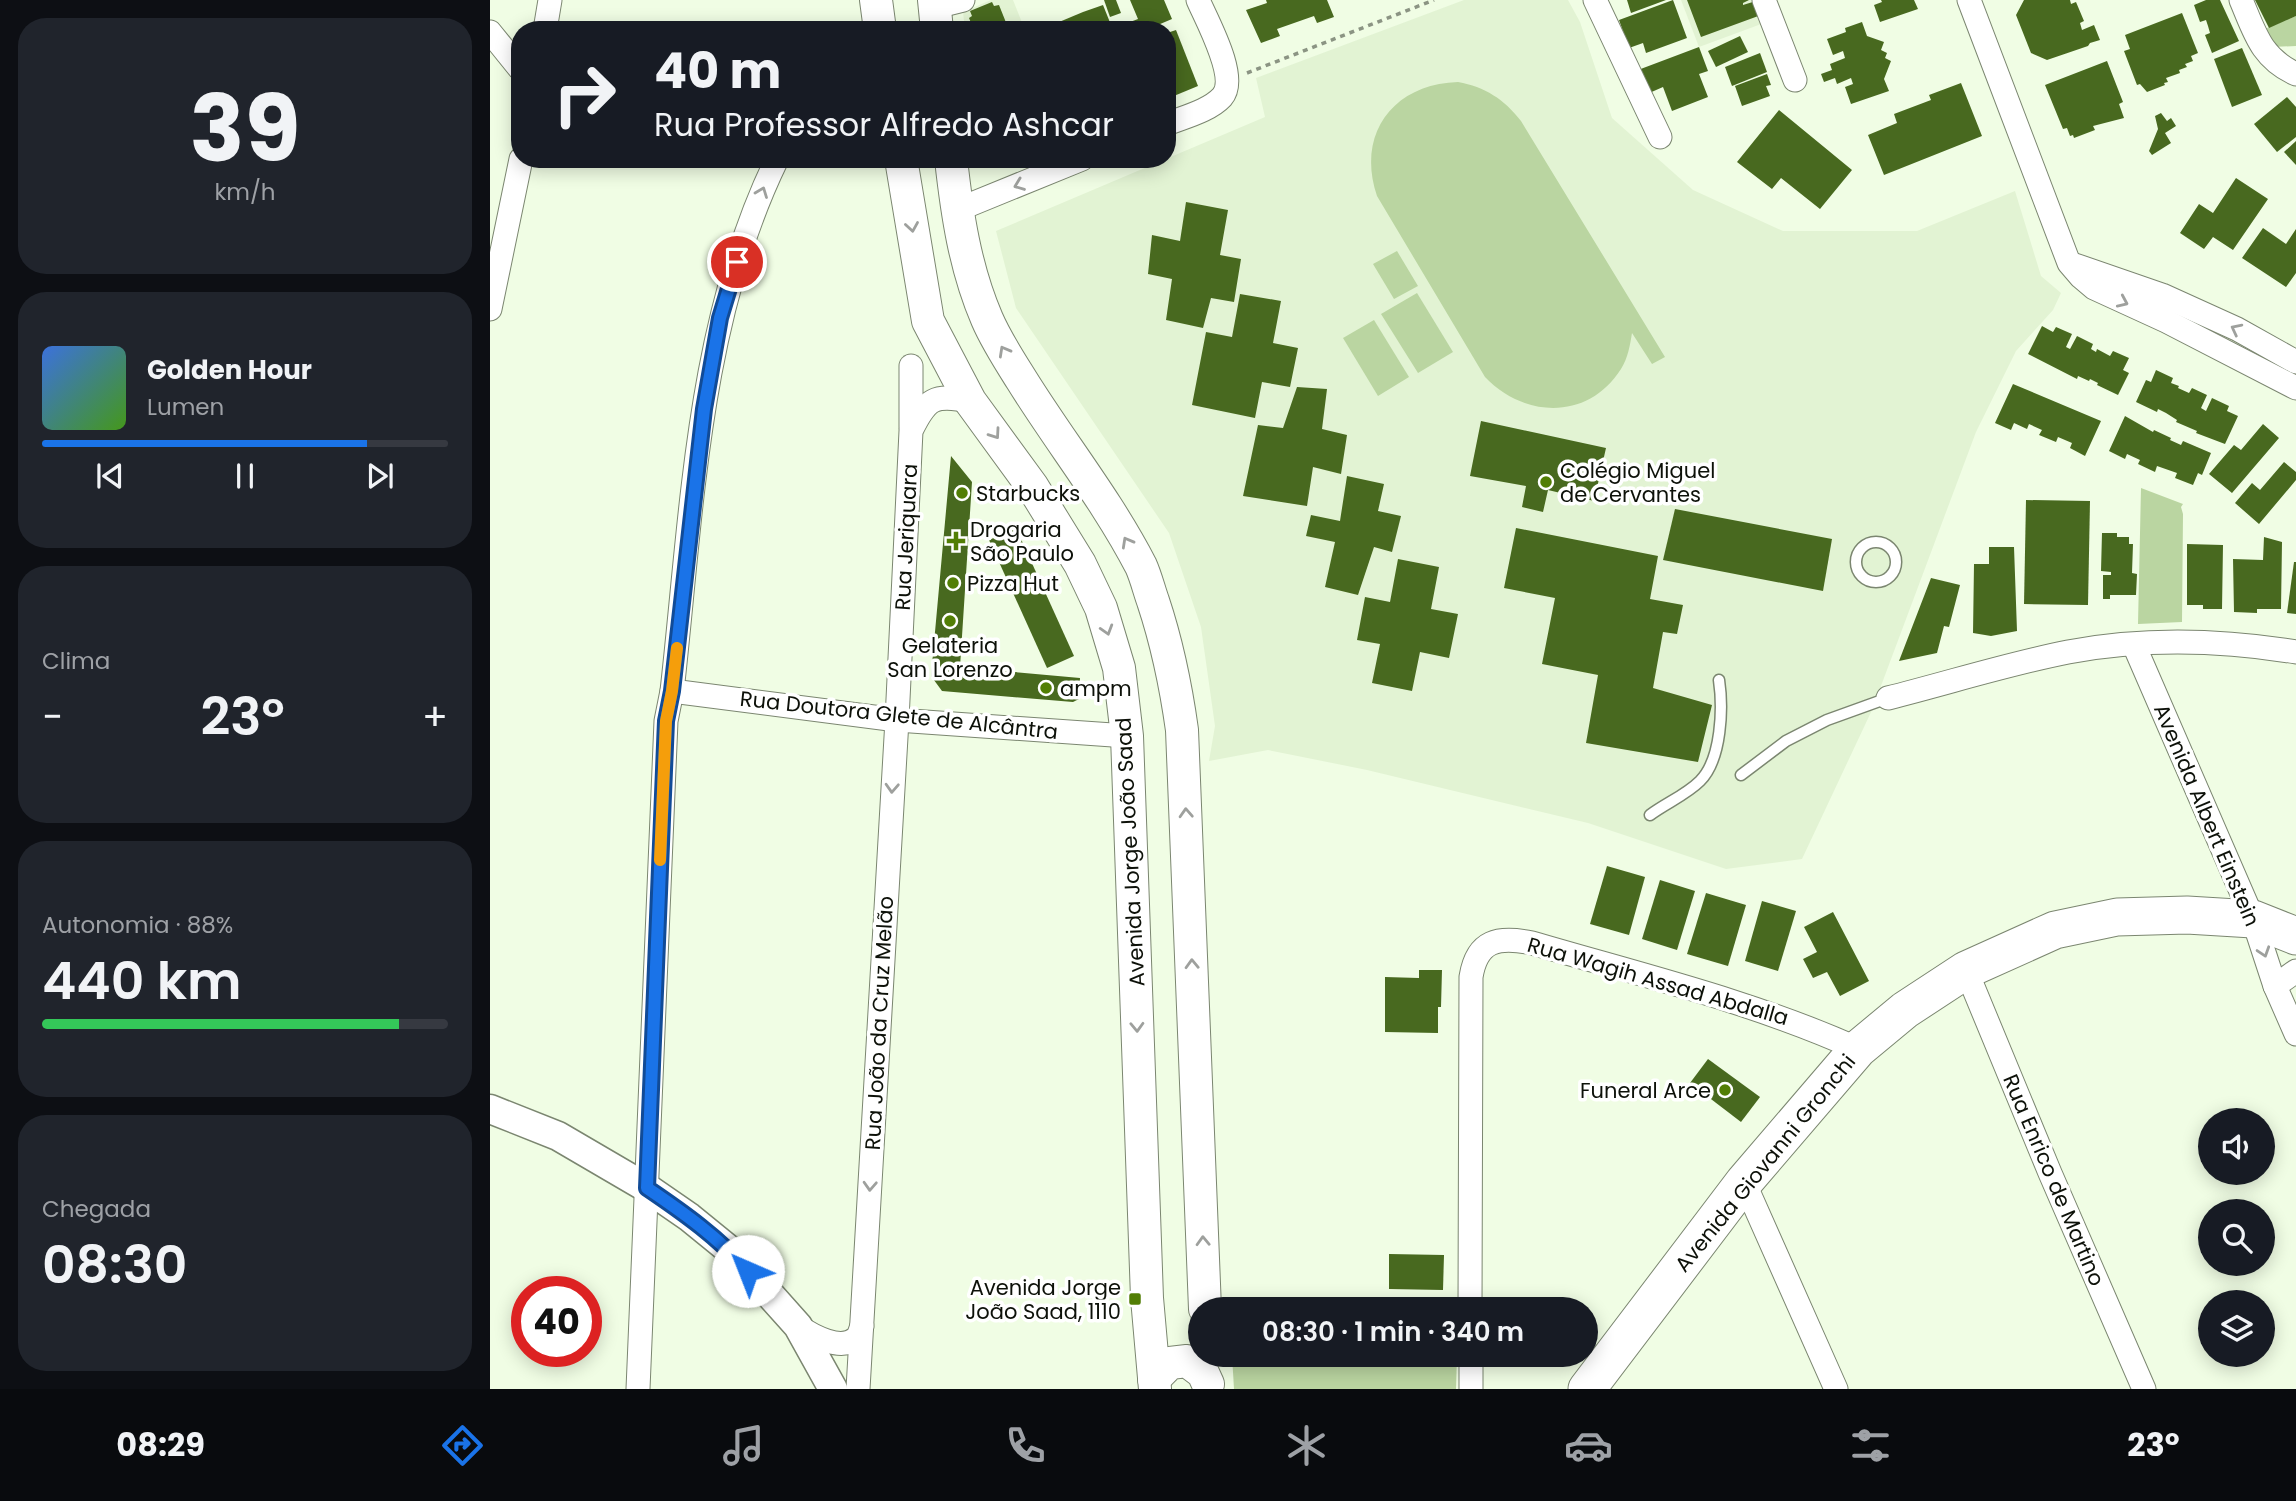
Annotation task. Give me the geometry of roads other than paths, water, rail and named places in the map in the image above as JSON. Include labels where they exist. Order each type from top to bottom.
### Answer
[{"type":"main road","points":[[876,0],[879,21]]},
{"type":"main road","name":"Avenida Jorge João Saad","points":[[902,168],[928,321],[970,401],[1032,486],[1080,564],[1101,608],[1119,668],[1127,736],[1147,1298],[1155,1384]]},
{"type":"main road","points":[[952,168],[957,210],[970,274],[987,320],[1044,417],[1085,473],[1142,569],[1162,628],[1182,730],[1205,1297]]},
{"type":"main road","name":"Avenida Giovanni Gronchi","points":[[1587,1389],[1744,1182],[1858,1049],[1905,1010],[1966,970],[2054,930],[2117,917],[2187,915],[2253,919],[2296,936]]},
{"type":"main road","points":[[1155,1384],[1170,1363],[1187,1361],[1207,1376]]},
{"type":"street","points":[[546,21],[550,0]]},
{"type":"street","points":[[1176,120],[1222,98],[1228,80],[1226,67],[1198,0]]},
{"type":"street","points":[[1595,0],[1660,137]]},
{"type":"street","points":[[1764,0],[1795,80]]},
{"type":"street","points":[[1969,0],[2069,262],[2081,277],[2094,288],[2166,321],[2296,388]]},
{"type":"street","points":[[2241,0],[2261,47],[2271,58],[2296,74]]},
{"type":"street","points":[[490,32],[511,58]]},
{"type":"street","points":[[490,309],[519,168]]},
{"type":"street","points":[[638,1389],[666,721],[672,691],[704,409],[720,318],[762,188],[772,168]]},
{"type":"street","points":[[957,210],[1060,168]]},
{"type":"street","points":[[2069,262],[2162,295],[2237,329],[2296,362]]},
{"type":"street","name":"Rua Jeriquara","points":[[897,720],[911,431],[911,366]]},
{"type":"street","points":[[911,431],[921,411],[930,402],[947,397],[970,401]]},
{"type":"street","points":[[1888,698],[2070,652],[2134,645],[2203,643],[2260,646],[2296,652]]},
{"type":"street","name":"Avenida Albert Einstein","points":[[2134,645],[2253,919],[2275,986],[2296,1034]]},
{"type":"street","name":"Rua Doutora Glete de Alcântra","points":[[672,691],[897,720],[1127,736]]},
{"type":"street","name":"Rua João da Cruz Melão","points":[[858,1389],[897,720]]},
{"type":"street","name":"Rua Wagih Assad Abdalla","points":[[1470,1297],[1471,977],[1474,961],[1483,948],[1496,941],[1512,939],[1532,943],[1763,1011],[1809,1027],[1858,1049]]},
{"type":"street","name":"Rua Enrico de Martino","points":[[1966,970],[2144,1389]]},
{"type":"street","points":[[2275,986],[2296,971]]},
{"type":"street","points":[[490,1109],[558,1136],[647,1188],[732,1252],[797,1326],[833,1389]]},
{"type":"street","points":[[1744,1182],[1836,1389]]},
{"type":"street","points":[[797,1326],[830,1342],[848,1342],[857,1337],[862,1326]]},
{"type":"street","points":[[1471,1367],[1471,1389]]},
{"type":"lane","points":[[1650,815],[1702,780],[1710,765],[1722,709],[1719,680]]},
{"type":"lane","points":[[1741,775],[1786,741],[1827,720],[1888,698]]},
{"type":"place","name":"Colégio Miguel de Cervantes","points":[[1546,482]]},
{"type":"place","name":"Starbucks","points":[[962,493]]},
{"type":"place","name":"Drogaria São Paulo","points":[[956,541]]},
{"type":"place","name":"Pizza Hut","points":[[953,583]]},
{"type":"place","name":"Gelateria San Lorenzo","points":[[950,621]]},
{"type":"place","name":"ampm","points":[[1046,688]]},
{"type":"place","name":"Funeral Arce","points":[[1725,1090]]},
{"type":"place","name":"Avenida Jorge João Saad, 1110","points":[[1135,1299]]}]
